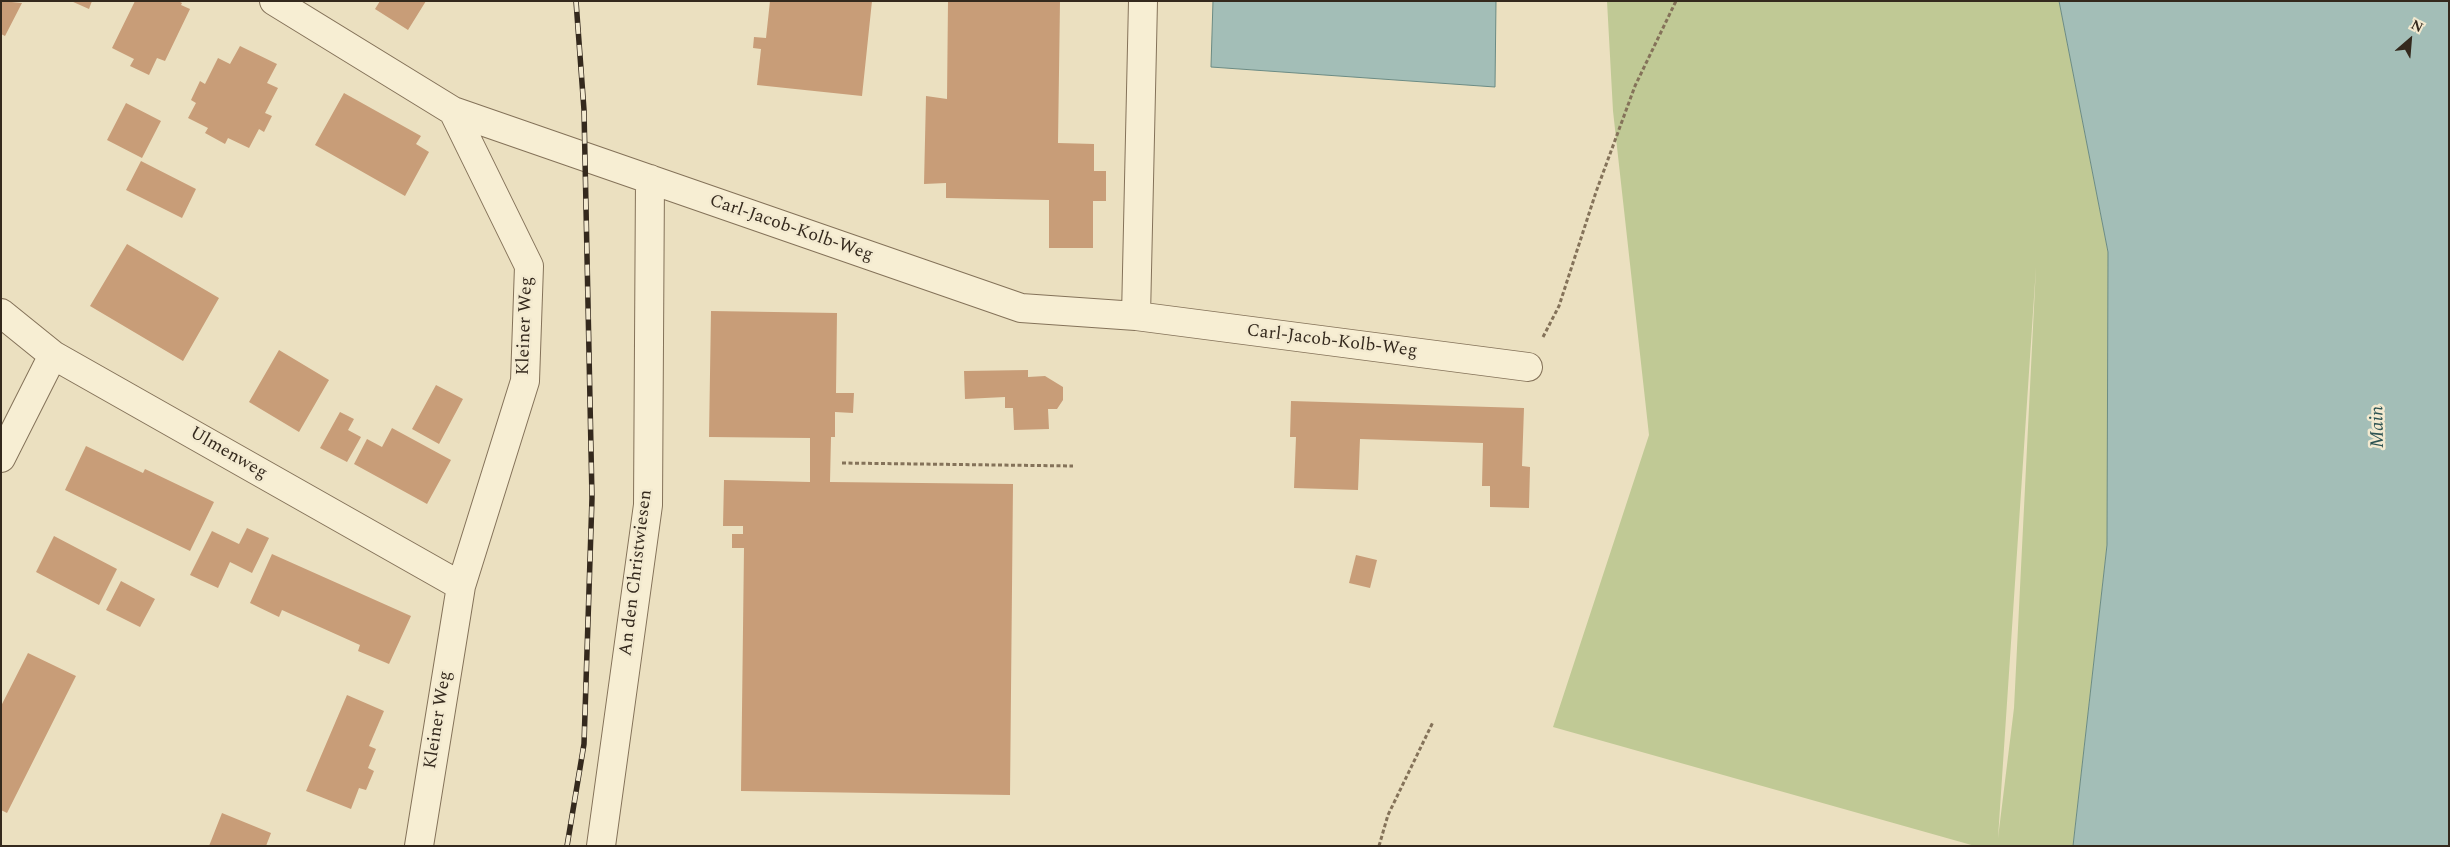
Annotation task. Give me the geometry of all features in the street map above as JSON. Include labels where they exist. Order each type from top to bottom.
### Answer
[{"type":"street","points":[[274,1],[453,111]]},
{"type":"street","points":[[1136,316],[1142,1]]},
{"type":"street","name":"Carl-Jacob-Kolb-Weg","points":[[453,111],[1021,308],[1136,316],[1528,367]]},
{"type":"street","name":"Kleiner Weg","points":[[418,846],[460,586],[525,381],[529,266],[453,111]]},
{"type":"street","name":"An den Christwiesen","points":[[601,846],[648,505],[650,179]]},
{"type":"street","name":"Ulmenweg","points":[[1,313],[53,355],[460,586]]},
{"type":"street","points":[[1,458],[53,355]]},
{"type":"path","points":[[1528,367],[1559,306],[1596,192],[1635,86],[1676,1]]},
{"type":"path","points":[[842,462],[1072,466]]},
{"type":"path","points":[[1379,846],[1388,815],[1433,722]]},
{"type":"green space","points":[[1607,1],[2059,1],[2108,252],[2107,545],[2073,846],[1975,846],[1553,727],[1649,435],[1613,111]],"holes":[[[2036,267],[2014,708],[1998,838]]]},
{"type":"water","points":[[1213,1],[1496,1],[1495,87],[1211,67]]},
{"type":"water","name":"Main","points":[[2059,1],[2449,1],[2449,846],[2073,846],[2107,545],[2108,252]]},
{"type":"building","points":[[1,1],[22,3],[5,36],[1,34]]},
{"type":"building","points":[[71,1],[92,1],[89,9]]},
{"type":"building","points":[[135,1],[178,1],[182,3],[181,5],[190,9],[165,61],[157,58],[149,75],[130,66],[134,59],[112,48]]},
{"type":"building","points":[[380,1],[426,1],[408,30],[375,9]]},
{"type":"building","points":[[770,1],[872,1],[862,96],[757,85],[761,49],[753,48],[754,37],[766,38]]},
{"type":"building","points":[[948,1],[1060,1],[1058,143],[1094,144],[1094,171],[1106,171],[1106,201],[1093,201],[1093,248],[1049,248],[1049,200],[946,198],[946,183],[924,184],[926,96],[947,99]]},
{"type":"building","points":[[240,46],[277,64],[267,83],[278,88],[265,113],[272,116],[264,132],[259,129],[249,148],[228,138],[225,144],[205,133],[208,128],[188,118],[196,103],[191,100],[200,81],[205,84],[218,58],[230,64]]},
{"type":"building","points":[[344,93],[421,136],[416,144],[429,152],[405,196],[315,145]]},
{"type":"building","points":[[126,103],[161,121],[142,158],[107,140]]},
{"type":"building","points":[[141,161],[196,189],[182,218],[126,190]]},
{"type":"building","points":[[127,244],[219,298],[183,361],[90,306]]},
{"type":"building","points":[[711,311],[837,313],[836,393],[854,393],[853,413],[835,412],[835,437],[831,437],[830,482],[1013,484],[1010,795],[741,791],[744,548],[732,548],[732,534],[743,534],[743,526],[723,526],[724,480],[810,482],[810,438],[709,437]]},
{"type":"building","points":[[279,350],[329,380],[299,432],[249,402]]},
{"type":"building","points":[[1028,370],[1028,377],[1045,376],[1063,387],[1063,400],[1057,409],[1048,409],[1049,429],[1014,430],[1013,408],[1005,408],[1005,397],[965,399],[964,371]]},
{"type":"building","points":[[436,385],[463,399],[439,444],[412,429]]},
{"type":"building","points":[[1291,401],[1524,408],[1522,466],[1530,467],[1529,508],[1490,507],[1490,486],[1482,486],[1483,443],[1360,439],[1358,490],[1294,488],[1296,437],[1290,437]]},
{"type":"building","points":[[340,412],[354,419],[348,430],[361,437],[347,462],[320,448]]},
{"type":"building","points":[[392,428],[451,460],[427,504],[354,464],[367,439],[382,447]]},
{"type":"building","points":[[86,446],[143,473],[145,469],[214,502],[190,551],[65,490]]},
{"type":"building","points":[[247,528],[269,538],[252,573],[230,562],[218,588],[190,575],[212,531],[239,544]]},
{"type":"building","points":[[54,536],[117,569],[99,605],[36,572]]},
{"type":"building","points":[[272,554],[411,616],[389,664],[358,651],[360,645],[282,610],[279,617],[250,603]]},
{"type":"building","points":[[1356,555],[1377,560],[1370,588],[1349,583]]},
{"type":"building","points":[[121,581],[155,599],[140,627],[106,610]]},
{"type":"building","points":[[28,653],[76,676],[7,813],[1,810],[1,706]]},
{"type":"building","points":[[347,695],[384,711],[369,746],[376,749],[368,768],[374,771],[366,790],[359,788],[351,809],[306,791]]},
{"type":"building","points":[[222,813],[271,833],[266,846],[209,846]]},
{"type":"railway","points":[[567,846],[584,744],[592,498],[584,110],[576,1]]}]
